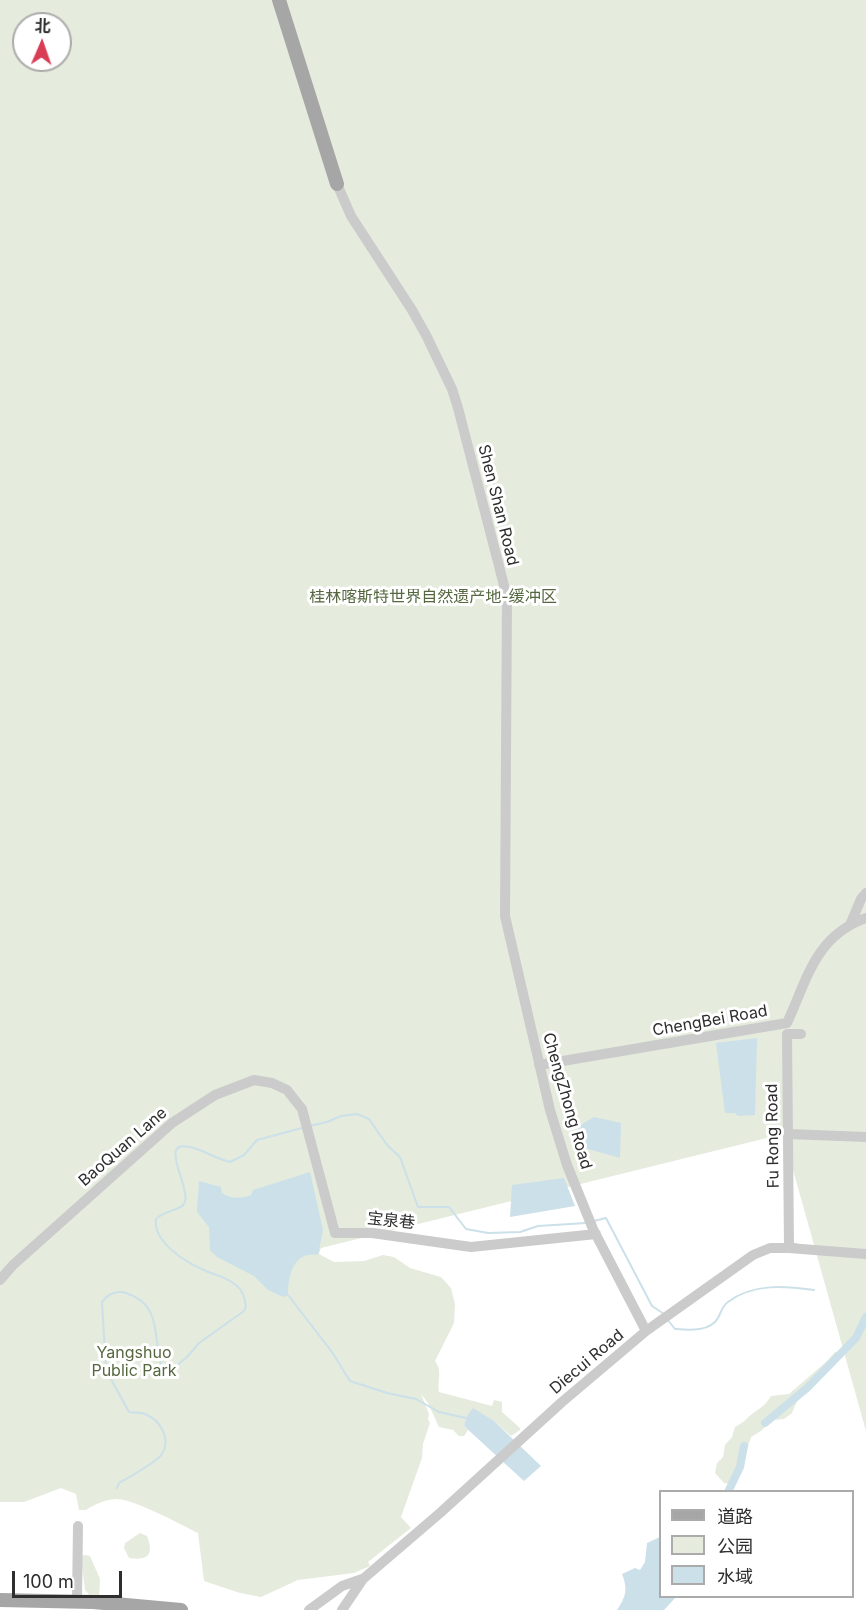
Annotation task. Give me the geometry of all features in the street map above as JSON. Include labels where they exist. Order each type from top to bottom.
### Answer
[{"type":"main road","points":[[279,0],[337,184]]},
{"type":"main road","points":[[0,1600],[77,1601],[181,1610]]},
{"type":"main road","points":[[0,1609],[50,1610]]},
{"type":"street","name":"Shen Shan Road","points":[[337,184],[351,216],[412,310],[452,389],[507,597],[505,865]]},
{"type":"street","name":"ChengZhong Road","points":[[505,865],[505,916],[539,1065],[567,1165],[584,1208],[646,1331]]},
{"type":"street","points":[[850,925],[866,893]]},
{"type":"street","name":"ChengBei Road","points":[[539,1065],[787,1029],[816,956],[830,939],[850,925],[866,918]]},
{"type":"street","points":[[789,1248],[787,1029],[801,1034]]},
{"type":"street","name":"Fu Rong Road","points":[[787,1029],[789,1248]]},
{"type":"street","name":"BaoQuan Lane","points":[[0,1280],[13,1265],[109,1178],[189,1110],[215,1095],[254,1080],[272,1083],[287,1090]]},
{"type":"street","name":"宝泉巷","points":[[287,1090],[302,1109],[335,1233],[372,1233],[471,1247],[595,1231]]},
{"type":"street","points":[[788,1134],[866,1137]]},
{"type":"street","name":"Diecui Road","points":[[363,1579],[440,1514],[520,1438],[646,1331],[753,1255],[770,1248],[866,1254]]},
{"type":"street","points":[[77,1601],[78,1526]]},
{"type":"street","points":[[309,1610],[342,1586],[363,1579]]},
{"type":"street","points":[[342,1610],[363,1579]]},
{"type":"green space","name":"桂林喀斯特世界自然遗产地-缓冲区","points":[[0,0],[866,0],[866,1431],[783,1134],[321,1248],[319,1254],[334,1262],[364,1261],[383,1255],[394,1257],[410,1268],[441,1277],[451,1288],[455,1304],[454,1323],[435,1361],[439,1372],[439,1392],[492,1406],[494,1400],[502,1402],[502,1412],[520,1428],[511,1436],[494,1421],[466,1418],[464,1426],[468,1430],[464,1436],[459,1436],[453,1430],[439,1427],[428,1403],[421,1394],[430,1423],[423,1444],[422,1458],[401,1517],[411,1528],[368,1562],[370,1566],[354,1573],[298,1580],[261,1597],[240,1593],[204,1581],[198,1533],[134,1503],[116,1499],[86,1510],[79,1510],[76,1494],[61,1488],[24,1502],[0,1502]]},
{"type":"green space","points":[[835,1352],[838,1353],[809,1384],[798,1399],[792,1413],[784,1419],[772,1420],[751,1437],[735,1485],[724,1483],[715,1473],[717,1463],[723,1457],[725,1445],[732,1437],[735,1427],[771,1396],[789,1394]]},
{"type":"green space","points":[[140,1533],[147,1536],[150,1552],[145,1557],[129,1558],[124,1548],[125,1543]]},
{"type":"green space","points":[[90,1556],[100,1579],[99,1599],[92,1598],[85,1590],[81,1557]]},
{"type":"water","points":[[757,1038],[755,1115],[738,1116],[735,1113],[725,1113],[716,1043]]},
{"type":"water","points":[[594,1117],[621,1123],[620,1158],[574,1145],[579,1126]]},
{"type":"water","points":[[310,1172],[323,1230],[318,1255],[303,1257],[298,1261],[291,1273],[288,1295],[283,1297],[268,1290],[254,1276],[217,1257],[210,1250],[209,1227],[197,1212],[199,1181],[221,1187],[222,1193],[240,1198],[251,1195],[253,1190]]},
{"type":"water","points":[[564,1178],[575,1206],[510,1217],[512,1185]]},
{"type":"water","points":[[473,1408],[494,1421],[541,1466],[524,1481],[464,1426]]},
{"type":"water","points":[[659,1537],[659,1598],[675,1598],[664,1610],[617,1610],[625,1593],[622,1574],[635,1568],[640,1570],[645,1562],[647,1543]]},
{"type":"waterway","points":[[310,1126],[341,1116],[357,1114],[369,1119],[387,1145],[400,1157],[418,1207],[449,1207],[466,1229],[488,1233],[520,1232],[538,1226],[586,1223]]},
{"type":"waterway","points":[[117,1488],[119,1483],[159,1458],[165,1449],[165,1437],[160,1426],[152,1418],[142,1413],[129,1412],[106,1370],[102,1302],[112,1293],[122,1292],[138,1299],[146,1306],[154,1324],[162,1368],[170,1371],[199,1343],[244,1311],[246,1306],[242,1293],[233,1283],[188,1262],[172,1250],[160,1236],[156,1227],[156,1219],[184,1204],[184,1188],[176,1150],[180,1147],[190,1147],[230,1162],[244,1155],[257,1140],[302,1128]]},
{"type":"waterway","points":[[594,1221],[606,1218],[652,1306],[664,1314]]},
{"type":"waterway","points":[[667,1319],[675,1329],[705,1328],[714,1323],[726,1303],[748,1292],[770,1287],[814,1290]]},
{"type":"waterway","points":[[288,1295],[332,1352],[350,1381],[387,1393],[416,1399],[439,1412],[466,1418]]},
{"type":"waterway","points":[[765,1423],[807,1388],[856,1338],[866,1317]]},
{"type":"waterway","points":[[729,1490],[740,1467],[744,1446]]},
{"type":"park label","name":"Yangshuo Public Park","points":[[134,1362]]}]
